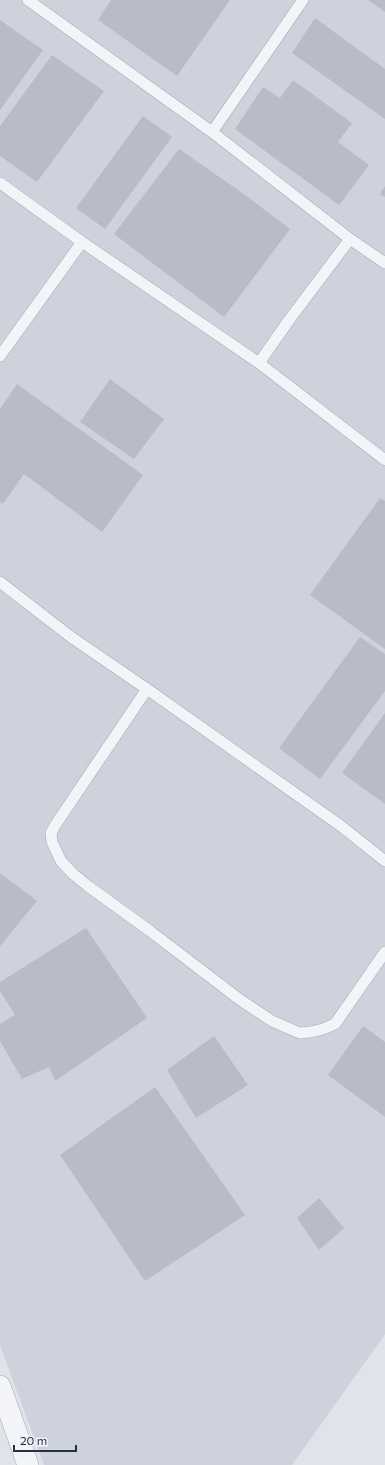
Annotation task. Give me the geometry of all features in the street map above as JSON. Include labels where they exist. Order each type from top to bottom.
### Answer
[{"type":"street","points":[[0,1386],[28,1465]]},
{"type":"lane","points":[[28,0],[212,132],[350,239],[385,263]]},
{"type":"lane","points":[[212,132],[303,0]]},
{"type":"lane","points":[[0,183],[82,242],[259,363],[385,460]]},
{"type":"lane","points":[[259,363],[289,320],[350,239]]},
{"type":"lane","points":[[0,356],[82,242]]},
{"type":"lane","points":[[0,582],[70,636],[341,826],[385,861]]},
{"type":"lane","points":[[147,689],[56,824],[51,838],[61,861],[88,886],[239,999],[272,1021],[300,1033],[318,1031],[335,1024],[385,952]]},
{"type":"shaded area","points":[[0,0],[385,0],[385,1334],[292,1465],[44,1465],[0,1345]]},
{"type":"building","points":[[111,0],[230,0],[177,76],[98,20]]},
{"type":"building","points":[[368,0],[385,0],[385,12]]},
{"type":"building","points":[[315,18],[385,69],[385,119],[292,53]]},
{"type":"building","points":[[0,20],[43,50],[0,110]]},
{"type":"building","points":[[52,55],[104,91],[37,182],[0,156],[0,126]]},
{"type":"building","points":[[293,80],[352,123],[338,142],[369,165],[339,205],[235,129],[263,87],[280,98]]},
{"type":"building","points":[[143,116],[172,137],[105,229],[76,208]]},
{"type":"building","points":[[179,149],[241,192],[290,229],[224,317],[114,234]]},
{"type":"building","points":[[385,186],[385,197],[380,194]]},
{"type":"building","points":[[110,379],[164,419],[134,459],[80,422]]},
{"type":"building","points":[[17,384],[143,475],[102,532],[24,474],[3,504],[0,502],[0,409]]},
{"type":"building","points":[[380,498],[385,501],[385,649],[310,595]]},
{"type":"building","points":[[360,637],[385,654],[385,691],[320,779],[279,748]]},
{"type":"building","points":[[385,713],[385,804],[342,773]]},
{"type":"building","points":[[0,873],[37,901],[0,946]]},
{"type":"building","points":[[86,928],[147,1018],[55,1081],[49,1067],[22,1079],[0,1041],[0,1024],[15,1015],[0,991],[0,982]]},
{"type":"building","points":[[363,1026],[385,1042],[385,1117],[328,1075]]},
{"type":"building","points":[[214,1036],[248,1085],[196,1118],[167,1070]]},
{"type":"building","points":[[155,1087],[245,1215],[145,1281],[60,1155]]},
{"type":"building","points":[[319,1198],[344,1228],[319,1250],[297,1218]]}]
